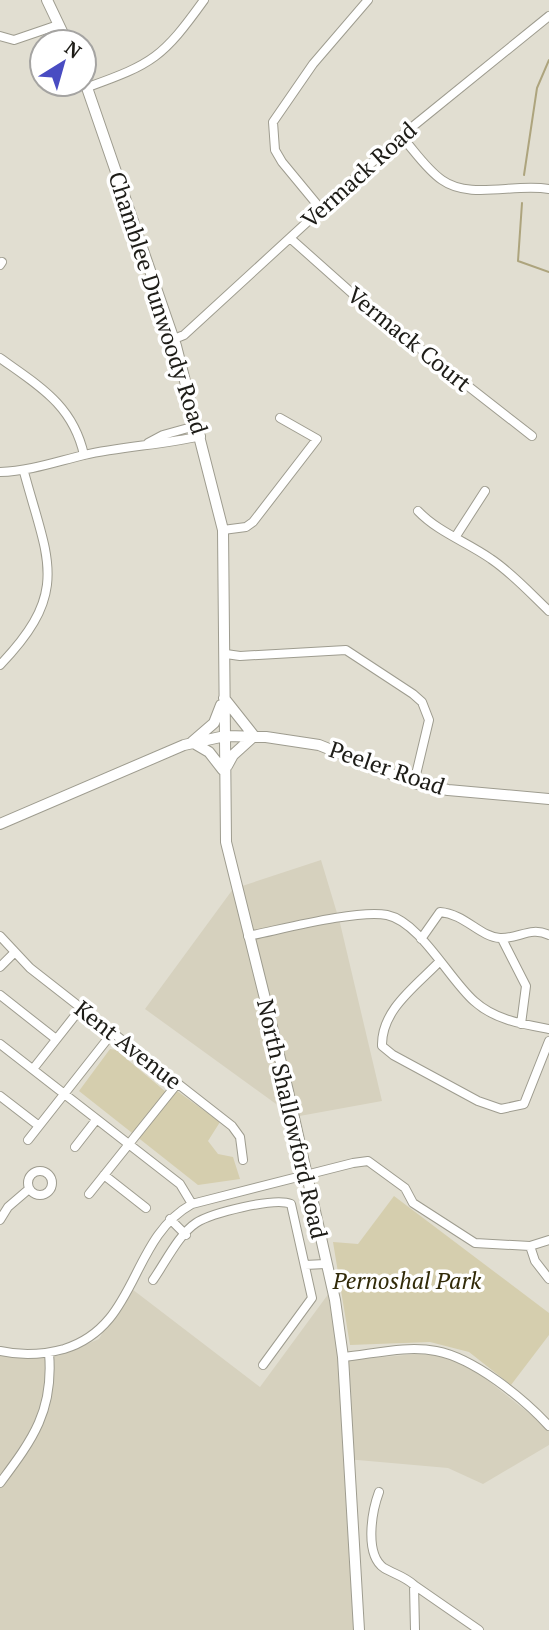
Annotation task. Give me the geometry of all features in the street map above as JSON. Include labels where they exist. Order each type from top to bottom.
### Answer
[{"type":"street","points":[[47,0],[60,28]]},
{"type":"street","points":[[98,79],[151,62],[178,34],[204,0]]},
{"type":"street","points":[[320,208],[278,156],[273,122],[313,64],[368,0]]},
{"type":"street","name":"Vermack Road","points":[[174,339],[184,335],[401,136],[549,16]]},
{"type":"street","points":[[0,36],[14,40],[58,25]]},
{"type":"street","name":"Chamblee Dunwoody Road","points":[[91,98],[174,339],[200,431],[223,530],[226,654]]},
{"type":"street","points":[[401,136],[435,174],[452,186],[474,191],[503,186],[549,189]]},
{"type":"street","name":"Vermack Court","points":[[290,238],[372,311],[532,436]]},
{"type":"street","points":[[0,358],[62,405],[80,439],[84,455]]},
{"type":"street","points":[[223,530],[246,527],[253,522],[317,439],[280,418]]},
{"type":"street","points":[[0,472],[24,471],[84,455],[148,443],[163,435],[200,431]]},
{"type":"street","points":[[2,660],[22,642],[46,600],[48,569],[24,471]]},
{"type":"street","points":[[456,536],[485,491]]},
{"type":"street","points":[[418,511],[432,526],[456,536],[495,561],[549,611]]},
{"type":"street","points":[[0,824],[192,742],[225,736],[226,654],[249,656],[337,649],[357,655],[413,694],[428,711],[428,731],[414,783]]},
{"type":"street","points":[[192,742],[209,752],[225,772],[233,755],[254,736],[224,698]]},
{"type":"street","points":[[192,742],[214,723],[224,698]]},
{"type":"street","name":"Peeler Road","points":[[225,736],[254,736],[319,746],[414,783],[466,794],[549,799]]},
{"type":"street","name":"North Shallowford Road","points":[[225,736],[226,842],[288,1091],[304,1174],[335,1300],[343,1357],[359,1630]]},
{"type":"street","points":[[421,939],[440,912],[455,913],[492,937],[502,939],[537,930],[549,935]]},
{"type":"street","points":[[248,936],[313,923],[386,915],[408,927],[421,939],[475,1002],[502,1019],[549,1029]]},
{"type":"street","name":"Kent Avenue","points":[[0,936],[30,968],[237,1132],[243,1160]]},
{"type":"street","points":[[502,939],[526,986],[521,1024]]},
{"type":"street","points":[[0,967],[15,952]]},
{"type":"street","points":[[439,962],[389,1015],[382,1033],[382,1046],[393,1055],[478,1101],[501,1109],[524,1104],[549,1041]]},
{"type":"street","points":[[0,995],[57,1039]]},
{"type":"street","points":[[33,1069],[81,1008]]},
{"type":"street","points":[[28,1140],[113,1032]]},
{"type":"street","points":[[0,1044],[180,1184],[192,1203]]},
{"type":"street","points":[[89,1194],[177,1084]]},
{"type":"street","points":[[0,1096],[39,1126]]},
{"type":"street","points":[[75,1147],[96,1120]]},
{"type":"street","points":[[0,1351],[17,1355],[49,1353],[86,1342],[112,1318],[157,1236],[170,1219],[192,1203],[304,1174],[368,1161],[405,1188],[413,1203],[475,1243],[530,1246],[549,1240]]},
{"type":"street","points":[[104,1175],[146,1209]]},
{"type":"street","points":[[0,1220],[8,1207],[29,1189]]},
{"type":"street","points":[[153,1280],[194,1224],[208,1218],[283,1200],[291,1204],[312,1298],[263,1365]]},
{"type":"street","points":[[170,1219],[186,1235]]},
{"type":"street","points":[[530,1246],[535,1261],[549,1279]]},
{"type":"street","points":[[305,1265],[325,1264]]},
{"type":"street","points":[[343,1357],[434,1350],[461,1358],[548,1423]]},
{"type":"street","points":[[0,1483],[24,1450],[45,1410],[51,1378],[49,1353]]},
{"type":"street","points":[[379,1492],[373,1514],[374,1553],[385,1569],[405,1577],[479,1630]]},
{"type":"street","points":[[414,1585],[415,1630]]},
{"type":"shaded area","points":[[321,860],[340,923],[382,1101],[294,1117],[145,1009],[233,889]]},
{"type":"shaded area","points":[[128,1286],[260,1387],[332,1289],[343,1361],[415,1354],[457,1356],[549,1429],[549,1445],[483,1484],[448,1468],[346,1459],[355,1630],[0,1630],[0,1350],[58,1356],[99,1339]]},
{"type":"green space","points":[[110,1049],[116,1050],[172,1097],[177,1091],[220,1122],[208,1141],[218,1154],[233,1157],[240,1179],[198,1185],[79,1091]]},
{"type":"green space","name":"Pernoshal Park","points":[[394,1196],[549,1313],[549,1335],[511,1385],[469,1352],[430,1342],[350,1345],[333,1242],[358,1244]]},
{"type":"waterway","points":[[524,175],[537,88],[549,60]]},
{"type":"waterway","points":[[522,203],[518,261],[549,272]]}]
